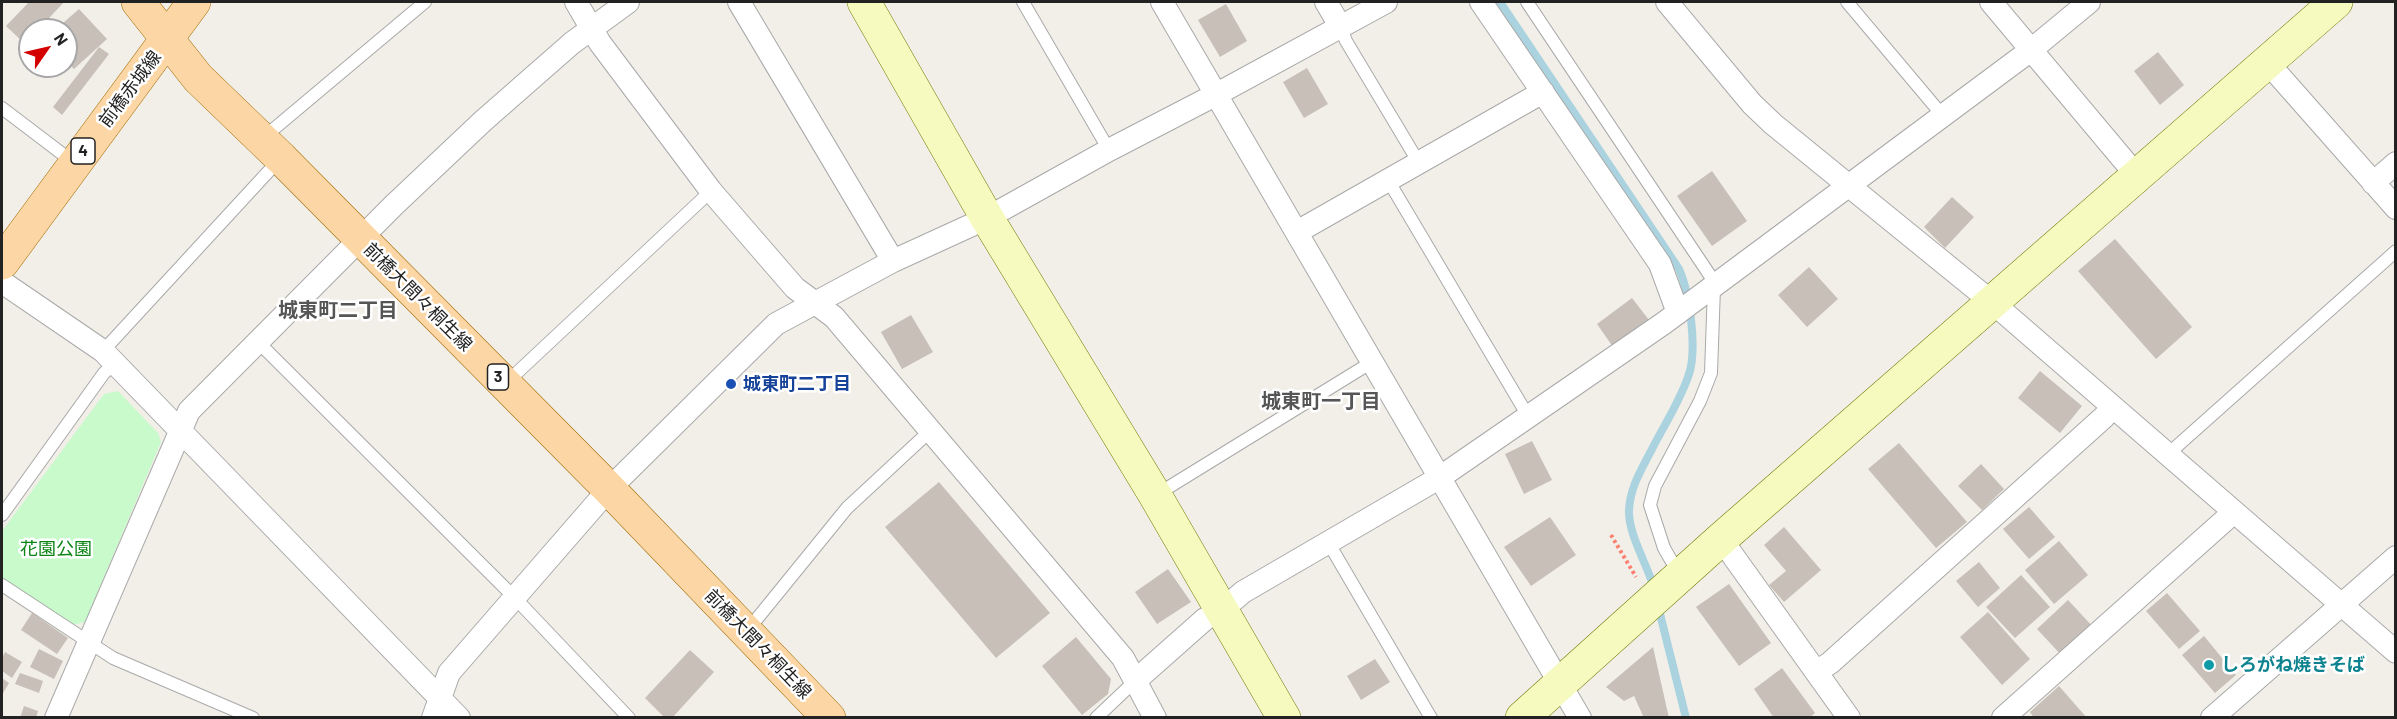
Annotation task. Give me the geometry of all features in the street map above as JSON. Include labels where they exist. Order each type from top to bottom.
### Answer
[{"type":"main road","name":"前橋大間々桐生線","points":[[138,2],[198,78],[362,239],[609,489],[747,631],[818,714]]},
{"type":"main road","name":"前橋赤城線","points":[[2,263],[194,2]]},
{"type":"street","points":[[576,2],[591,28],[711,191],[795,288],[834,317],[1123,658],[1155,717]]},
{"type":"street","points":[[56,717],[189,411],[483,121],[591,28],[628,2]]},
{"type":"street","points":[[739,2],[893,261]]},
{"type":"street","points":[[864,2],[987,218],[1155,495],[1284,717]]},
{"type":"street","points":[[1162,2],[1297,231],[1438,478],[1580,717]]},
{"type":"street","points":[[1326,2],[1340,26]]},
{"type":"street","points":[[436,708],[449,674],[609,489],[776,324],[893,261],[987,218],[1386,2]]},
{"type":"street","points":[[1481,2],[1660,264],[1679,312]]},
{"type":"street","points":[[1667,2],[1752,105],[1993,303],[2396,652]]},
{"type":"street","points":[[1991,2],[2137,176]]},
{"type":"street","points":[[1135,681],[1205,619],[1221,611],[1243,592],[1438,478],[1679,312],[2031,50],[2089,2]]},
{"type":"street","points":[[1522,717],[1659,587],[1721,539],[2336,2]]},
{"type":"street","points":[[2267,62],[2396,208]]},
{"type":"street","points":[[1297,231],[1543,92]]},
{"type":"street","points":[[2373,183],[2396,163]]},
{"type":"street","points":[[2,282],[109,357],[180,428],[436,708],[459,717]]},
{"type":"street","points":[[1816,672],[1830,663],[2112,407]]},
{"type":"street","points":[[2003,717],[2234,513]]},
{"type":"street","points":[[1721,539],[1849,717]]},
{"type":"street","points":[[2212,717],[2396,557]]},
{"type":"lane","points":[[2,515],[104,373],[109,357],[271,149],[425,2]]},
{"type":"lane","points":[[1023,2],[1109,150]]},
{"type":"lane","points":[[1527,2],[1706,266],[1709,290],[1711,373],[1700,401],[1655,486],[1650,505],[1664,548],[1659,587]]},
{"type":"lane","points":[[1847,2],[1943,116]]},
{"type":"lane","points":[[1340,26],[1346,41],[1419,163]]},
{"type":"lane","points":[[2,108],[74,163]]},
{"type":"lane","points":[[1388,180],[1528,417]]},
{"type":"lane","points":[[505,384],[711,191]]},
{"type":"lane","points":[[2167,455],[2396,251]]},
{"type":"lane","points":[[258,342],[515,598],[629,717]]},
{"type":"lane","points":[[1155,495],[1372,362]]},
{"type":"lane","points":[[747,631],[847,508],[930,430]]},
{"type":"lane","points":[[1328,542],[1431,717]]},
{"type":"lane","points":[[2,585],[113,658],[253,717]]},
{"type":"lane","points":[[1096,717],[1135,681]]},
{"type":"path","points":[[1611,535],[1659,587]]},
{"type":"green space","name":"花園公園","points":[[118,391],[158,433],[161,442],[85,622],[73,625],[2,578],[2,531],[104,394]]},
{"type":"building","points":[[29,2],[64,2],[49,18],[18,18],[18,37],[6,26]]},
{"type":"building","points":[[1226,4],[1247,41],[1220,57],[1198,20]]},
{"type":"building","points":[[79,9],[107,39],[78,65],[78,18],[69,18]]},
{"type":"building","points":[[99,47],[109,54],[62,115],[53,107],[75,78],[78,78],[78,74]]},
{"type":"building","points":[[2158,52],[2184,85],[2160,105],[2134,71]]},
{"type":"building","points":[[1307,68],[1328,104],[1304,118],[1283,82]]},
{"type":"building","points":[[1712,171],[1747,221],[1712,246],[1677,196]]},
{"type":"building","points":[[1952,197],[1974,217],[1945,248],[1924,227]]},
{"type":"building","points":[[2115,239],[2192,327],[2156,359],[2078,271]]},
{"type":"building","points":[[1809,267],[1838,299],[1807,327],[1778,295]]},
{"type":"building","points":[[1632,298],[1649,320],[1613,347],[1597,324]]},
{"type":"building","points":[[911,315],[933,352],[902,369],[881,332]]},
{"type":"building","points":[[2040,371],[2082,406],[2060,433],[2018,398]]},
{"type":"building","points":[[1532,441],[1552,480],[1524,494],[1505,454]]},
{"type":"building","points":[[1899,443],[1967,522],[1936,548],[1868,469]]},
{"type":"building","points":[[1981,464],[2004,489],[1982,510],[1958,486]]},
{"type":"building","points":[[939,482],[1050,613],[996,658],[885,527]]},
{"type":"building","points":[[2029,507],[2055,537],[2029,559],[2003,529]]},
{"type":"building","points":[[1550,517],[1576,555],[1531,586],[1504,547]]},
{"type":"building","points":[[1784,527],[1821,570],[1784,602],[1769,585],[1786,571],[1764,545]]},
{"type":"building","points":[[2059,541],[2088,575],[2054,604],[2025,570]]},
{"type":"building","points":[[1979,562],[2000,588],[1978,607],[1956,581]]},
{"type":"building","points":[[1168,569],[1191,602],[1157,624],[1135,592]]},
{"type":"building","points":[[2021,575],[2050,607],[2015,638],[1986,607]]},
{"type":"building","points":[[1729,584],[1771,643],[1739,666],[1696,607]]},
{"type":"building","points":[[2167,593],[2200,631],[2179,649],[2146,611]]},
{"type":"building","points":[[2068,600],[2094,628],[2063,657],[2037,629]]},
{"type":"building","points":[[1988,612],[2030,659],[2002,685],[1960,637]]},
{"type":"building","points":[[32,613],[68,638],[57,654],[21,630]]},
{"type":"building","name":"しろがね焼きそば","points":[[2204,636],[2236,675],[2215,693],[2182,655]]},
{"type":"building","points":[[1076,637],[1111,679],[1108,694],[1082,715],[1042,666]]},
{"type":"building","points":[[1653,647],[1669,718],[1644,718],[1634,696],[1624,701],[1606,687]]},
{"type":"building","points":[[39,649],[63,661],[54,679],[30,667]]},
{"type":"building","points":[[690,650],[714,672],[672,718],[665,718],[645,698]]},
{"type":"building","points":[[5,652],[22,662],[12,678],[2,671],[2,658]]},
{"type":"building","points":[[1375,659],[1390,682],[1361,700],[1347,676]]},
{"type":"building","points":[[1782,668],[1815,713],[1809,718],[1774,718],[1754,689]]},
{"type":"building","points":[[20,673],[43,681],[39,693],[15,684]]},
{"type":"building","points":[[2,678],[9,683],[2,695]]},
{"type":"building","points":[[2059,686],[2087,718],[2034,718],[2030,712]]},
{"type":"building","points":[[24,706],[38,711],[36,718],[20,718]]},
{"type":"waterway","points":[[1500,2],[1679,269],[1683,280],[1691,323],[1691,366],[1680,396],[1643,465],[1631,494],[1629,510],[1635,539],[1654,588]]},
{"type":"waterway","points":[[1658,606],[1686,718]]},
{"type":"place","name":"城東町二丁目","points":[[731,384]]},
{"type":"place","name":"しろがね焼きそば","points":[[2209,665]]},
{"type":"district","name":"城東町二丁目","points":[[338,310]]},
{"type":"district","name":"城東町一丁目","points":[[1321,401]]}]
